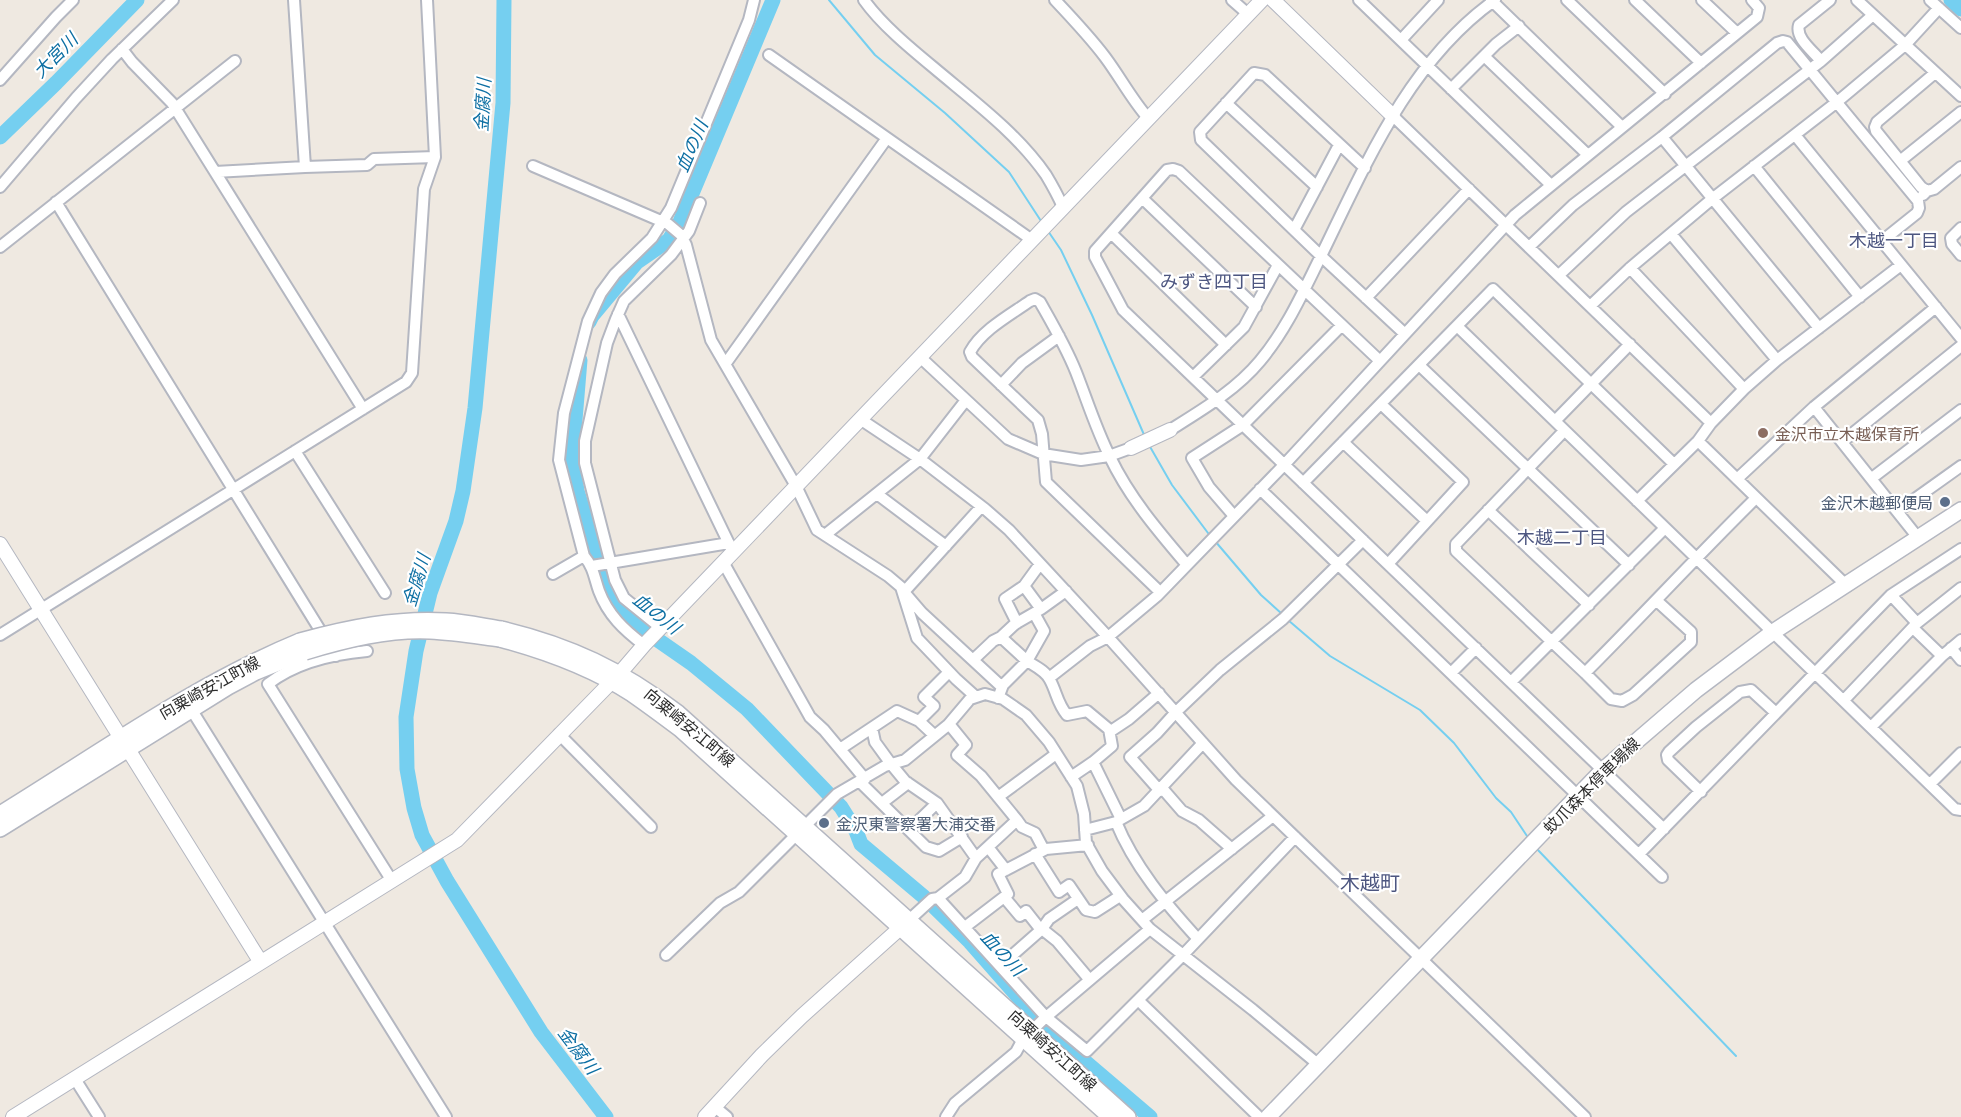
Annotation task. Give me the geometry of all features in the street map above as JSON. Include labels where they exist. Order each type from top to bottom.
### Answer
[{"type":"main road","name":"蚊爪森本停車場線","points":[[1268,1117],[1603,770],[1696,690],[1773,632],[1920,539],[1961,510]]},
{"type":"main road","name":"向粟崎安江町線","points":[[0,829],[236,670],[257,659],[352,628],[410,620],[447,621],[500,634],[557,644],[616,677],[650,691],[678,713],[800,831],[904,925],[1128,1117]]},
{"type":"main road","name":"向粟崎安江町線","points":[[0,814],[302,646]]},
{"type":"main road","name":"向粟崎安江町線","points":[[1029,1034],[1110,1117]]},
{"type":"street","points":[[0,187],[76,98],[173,0]]},
{"type":"street","points":[[294,0],[305,167]]},
{"type":"street","points":[[0,635],[406,382],[412,373],[424,189],[435,157],[427,0]]},
{"type":"street","points":[[644,645],[610,614],[599,591],[593,566],[584,556],[559,460],[564,413],[588,321],[601,293],[615,274],[665,223],[749,20],[754,0]]},
{"type":"street","points":[[864,0],[870,9],[916,53],[1000,123],[1027,150],[1046,176],[1063,207]]},
{"type":"street","points":[[1055,0],[1104,55],[1148,118]]},
{"type":"street","points":[[1232,0],[1248,14]]},
{"type":"street","points":[[13,1117],[457,840],[616,677],[728,553],[796,486],[1262,0]]},
{"type":"street","points":[[1273,0],[1712,423]]},
{"type":"street","points":[[1359,0],[1551,185]]},
{"type":"street","points":[[920,357],[1008,439],[1043,454],[1081,460],[1109,456],[1170,430],[1217,400],[1259,363],[1285,328],[1393,116],[1427,66],[1457,31],[1493,0],[1622,127]]},
{"type":"street","points":[[1567,0],[1665,94]]},
{"type":"street","points":[[1635,0],[1701,63]]},
{"type":"street","points":[[1702,0],[1737,33]]},
{"type":"street","points":[[1049,678],[1090,646],[1108,637],[1157,596],[1284,465],[1515,215],[1757,18],[1759,8],[1752,0]]},
{"type":"street","points":[[1821,60],[1799,35],[1798,30],[1799,25],[1830,0]]},
{"type":"street","points":[[1857,0],[1961,96]]},
{"type":"street","points":[[0,80],[69,2]]},
{"type":"street","points":[[1401,40],[1432,2]]},
{"type":"street","points":[[1590,306],[1630,268],[1712,200],[1837,102],[1905,45],[1935,3],[1961,28]]},
{"type":"street","points":[[1559,276],[1626,212],[1809,70],[1873,15]]},
{"type":"street","points":[[1451,88],[1519,26]]},
{"type":"street","points":[[1529,247],[1572,205],[1662,137],[1777,43],[1783,41],[1787,42],[1918,201],[1917,213],[1882,241]]},
{"type":"street","points":[[122,49],[176,108],[363,409]]},
{"type":"street","points":[[769,55],[886,138],[1035,237]]},
{"type":"street","points":[[1484,56],[1588,156]]},
{"type":"street","points":[[0,247],[236,61]]},
{"type":"street","points":[[1927,191],[1875,127],[1876,122],[1935,72]]},
{"type":"street","points":[[1365,168],[1265,75],[1259,73],[1254,73],[1200,132],[1201,140],[1405,334]]},
{"type":"street","points":[[1226,103],[1317,187]]},
{"type":"street","points":[[1900,160],[1961,112]]},
{"type":"street","points":[[1795,135],[1961,338]]},
{"type":"street","points":[[1662,137],[1819,328]]},
{"type":"street","points":[[726,363],[886,138]]},
{"type":"street","points":[[1294,230],[1340,145]]},
{"type":"street","points":[[215,172],[367,165],[374,159],[435,157]]},
{"type":"street","points":[[532,166],[665,223],[682,237],[711,340],[796,486],[817,530],[888,576],[901,587],[917,638],[976,697]]},
{"type":"street","points":[[1754,166],[1860,297]]},
{"type":"street","points":[[1918,201],[1927,191],[1934,189],[1961,167]]},
{"type":"street","points":[[1380,361],[1179,171],[1167,170],[1095,251],[1095,257],[1123,310],[1664,829]]},
{"type":"street","points":[[1366,298],[1469,189]]},
{"type":"street","points":[[1142,198],[1256,307]]},
{"type":"street","points":[[56,202],[336,656]]},
{"type":"street","points":[[661,628],[624,598],[615,580],[585,463],[585,441],[607,343],[618,314],[624,302],[671,255],[688,231],[700,203]]},
{"type":"street","points":[[1961,228],[1951,238],[1952,244],[1961,255]]},
{"type":"street","points":[[1111,233],[1226,345]]},
{"type":"street","points":[[1671,234],[1777,360]]},
{"type":"street","points":[[1637,501],[1698,441],[1744,389],[1777,360],[1901,265]]},
{"type":"street","points":[[1193,377],[1245,327],[1278,266]]},
{"type":"street","points":[[1630,268],[1744,389]]},
{"type":"street","points":[[1303,483],[1493,289],[1674,464]]},
{"type":"street","points":[[1160,592],[1046,482],[1042,434],[1038,420],[972,357],[970,352],[974,345],[999,322],[1030,301],[1035,299],[1040,302],[1075,369],[1109,456],[1129,492],[1155,528],[1187,565]]},
{"type":"street","points":[[1737,479],[1814,407],[1936,307]]},
{"type":"street","points":[[618,314],[728,553],[810,717],[825,730],[862,781],[926,847],[939,851],[962,837]]},
{"type":"street","points":[[1234,516],[1209,487],[1192,458],[1243,425],[1342,325]]},
{"type":"street","points":[[1457,326],[1955,809],[1961,810]]},
{"type":"street","points":[[1001,385],[1022,363],[1059,336]]},
{"type":"street","points":[[1555,421],[1630,344]]},
{"type":"street","points":[[1842,442],[1961,346]]},
{"type":"street","points":[[1419,365],[1629,565]]},
{"type":"street","points":[[825,535],[920,459],[966,400]]},
{"type":"street","points":[[1380,404],[1463,482],[1388,564]]},
{"type":"street","points":[[1814,407],[1920,539]]},
{"type":"street","points":[[1872,478],[1961,410]]},
{"type":"street","points":[[860,419],[920,459],[1009,530],[1236,780],[1586,1117]]},
{"type":"street","points":[[1564,431],[1456,543],[1455,551],[1611,699],[1622,701],[1633,695],[1691,642],[1691,632],[1657,601]]},
{"type":"street","points":[[1698,441],[1847,586]]},
{"type":"street","points":[[1343,442],[1427,521]]},
{"type":"street","points":[[295,451],[385,593]]},
{"type":"street","points":[[1898,511],[1961,466]]},
{"type":"street","points":[[1260,489],[1338,567],[1662,877]]},
{"type":"street","points":[[877,494],[946,546]]},
{"type":"street","points":[[1585,673],[1756,498]]},
{"type":"street","points":[[903,592],[981,507]]},
{"type":"street","points":[[1488,510],[1589,605]]},
{"type":"street","points":[[1511,682],[1665,528]]},
{"type":"street","points":[[1130,757],[1220,670],[1283,619],[1363,540]]},
{"type":"street","points":[[0,544],[260,962]]},
{"type":"street","points":[[1639,854],[1891,595],[1961,549]]},
{"type":"street","points":[[593,566],[611,562],[728,553]]},
{"type":"street","points":[[553,574],[584,556]]},
{"type":"street","points":[[1017,623],[1005,599],[1024,586],[1040,564]]},
{"type":"street","points":[[666,955],[720,903],[739,892],[832,799],[891,764],[905,760],[949,724],[970,699],[1000,692],[1027,661],[1044,632],[1037,611],[1024,586]]},
{"type":"street","points":[[1844,700],[1915,626],[1961,588]]},
{"type":"street","points":[[974,659],[1017,623],[1066,591]]},
{"type":"street","points":[[903,592],[929,620],[974,659],[1003,699],[1026,716],[1050,742],[1077,786],[1088,845],[1102,871],[1120,896],[1146,925],[1319,1065]]},
{"type":"street","points":[[1891,595],[1915,626],[1946,652],[1961,660]]},
{"type":"street","points":[[1001,637],[1049,678],[1059,705],[1067,715],[1087,711],[1109,729],[1112,746],[1130,757],[1182,811],[1199,820],[1232,849]]},
{"type":"street","points":[[1871,727],[1961,640]]},
{"type":"street","points":[[1451,673],[1476,648]]},
{"type":"street","points":[[367,651],[314,661],[278,675],[268,684],[392,881]]},
{"type":"street","points":[[919,721],[934,706],[924,697],[949,672]]},
{"type":"street","points":[[1701,792],[1668,760],[1669,752],[1696,727],[1744,691],[1754,692],[1776,713]]},
{"type":"street","points":[[1109,729],[1129,719],[1159,693]]},
{"type":"street","points":[[190,709],[446,1117]]},
{"type":"street","points":[[840,749],[897,711],[919,721],[934,735]]},
{"type":"street","points":[[949,724],[966,745],[957,755],[981,776],[1022,827],[1035,833],[1040,852],[1059,892],[1069,885],[1086,910],[1095,912],[1120,896]]},
{"type":"street","points":[[872,728],[875,742],[891,764],[908,783],[937,803],[976,858]]},
{"type":"street","points":[[559,734],[651,827]]},
{"type":"street","points":[[1085,830],[1119,820],[1144,806],[1203,743]]},
{"type":"street","points":[[1071,777],[1112,746]]},
{"type":"street","points":[[1930,784],[1961,753]]},
{"type":"street","points":[[998,797],[1056,754]]},
{"type":"street","points":[[1093,762],[1119,820],[1123,839],[1164,902],[1198,939]]},
{"type":"street","points":[[882,803],[908,783]]},
{"type":"street","points":[[909,830],[937,803]]},
{"type":"street","points":[[946,1117],[956,1103],[1016,1052],[1029,1034],[1146,925],[1164,902],[1273,816]]},
{"type":"street","points":[[727,1117],[710,1112],[762,1055],[802,1016],[932,900],[965,877],[976,858],[1017,820]]},
{"type":"street","points":[[932,900],[964,927],[1046,1018],[1087,1051],[1183,955],[1295,837]]},
{"type":"street","points":[[964,927],[1008,894],[998,874],[1040,852],[1088,845]]},
{"type":"street","points":[[988,847],[1005,870]]},
{"type":"street","points":[[1004,897],[1020,916],[1026,911],[1041,929],[1057,941],[1089,979]]},
{"type":"street","points":[[1000,966],[1049,919],[1078,899]]},
{"type":"street","points":[[1138,1000],[1259,1117]]},
{"type":"street","points":[[75,1079],[99,1117]]},
{"type":"waterway","name":"大宮川","points":[[0,137],[137,0]]},
{"type":"waterway","name":"金腐川","points":[[504,0],[503,103],[475,408],[463,491],[456,521],[430,593],[416,651],[406,717],[407,769],[414,808],[422,835],[447,881],[541,1032],[606,1117]]},
{"type":"waterway","name":"血の川","points":[[589,322],[637,262],[669,240],[680,222],[773,0]]},
{"type":"waterway","points":[[829,0],[875,55],[945,113],[1009,172],[1041,221]]},
{"type":"waterway","points":[[1951,0],[1961,9]]},
{"type":"waterway","points":[[1048,231],[1061,250],[1092,315],[1145,437]]},
{"type":"waterway","name":"血の川","points":[[580,360],[572,456],[577,491],[609,591],[617,606],[642,629],[691,663],[747,709],[841,807],[861,844],[924,897],[970,942],[1036,1017],[1150,1117]]},
{"type":"waterway","points":[[1149,445],[1172,485],[1211,537]]},
{"type":"waterway","points":[[1215,541],[1261,595],[1282,614]]},
{"type":"waterway","points":[[1288,620],[1330,656],[1420,710],[1454,743],[1496,798],[1511,812],[1529,839]]},
{"type":"waterway","points":[[1536,848],[1736,1056]]},
{"type":"place","name":"金沢市立木越保育所","points":[[1763,433]]},
{"type":"place","name":"金沢木越郵便局","points":[[1945,502]]},
{"type":"place","name":"金沢東警察署大浦交番","points":[[824,823]]},
{"type":"district","name":"木越一丁目","points":[[1894,240]]},
{"type":"district","name":"みずき四丁目","points":[[1214,281]]},
{"type":"district","name":"木越二丁目","points":[[1562,537]]},
{"type":"district","name":"木越町","points":[[1370,882]]}]
